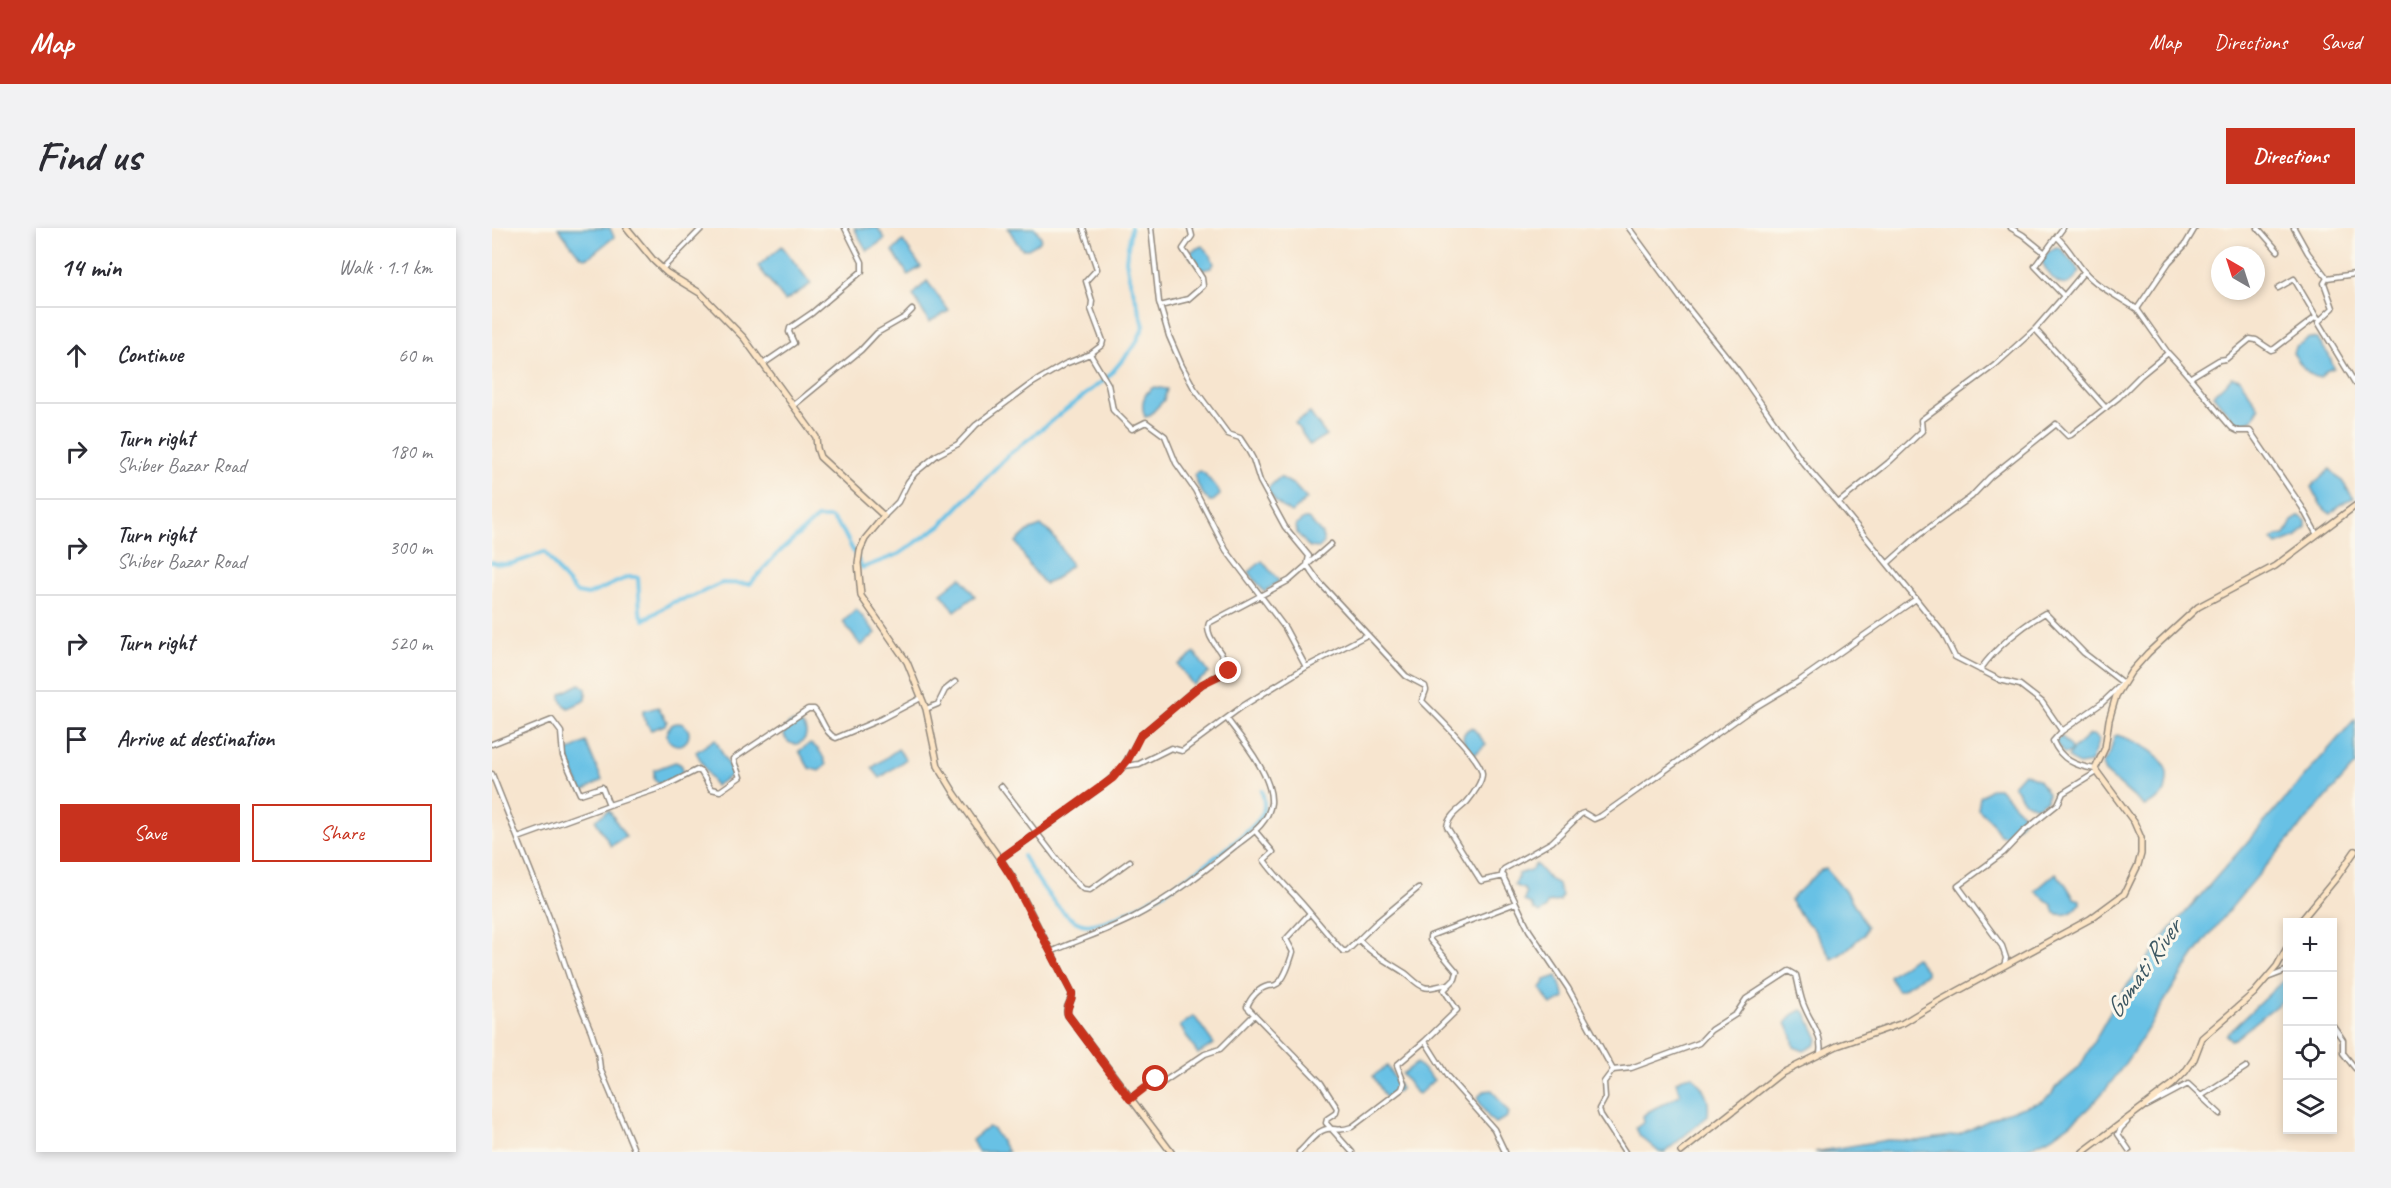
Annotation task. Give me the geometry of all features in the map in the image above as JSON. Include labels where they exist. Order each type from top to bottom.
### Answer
[{"type":"street","points":[[627,228],[662,269],[700,292],[744,338],[816,437],[820,457],[884,516]]},
{"type":"street","points":[[662,269],[702,228]]},
{"type":"street","points":[[763,364],[794,343],[789,332],[790,328],[812,313],[862,271],[862,262],[845,228]]},
{"type":"street","points":[[1083,228],[1096,269],[1096,273],[1087,279],[1086,284],[1091,295],[1091,309],[1103,344],[1090,354],[1065,364],[1031,384],[976,426],[958,444],[937,455],[908,482],[898,502],[861,544],[858,556],[860,592],[866,606],[906,662],[926,709],[938,766],[1012,878],[1072,993],[1067,1008],[1068,1015],[1171,1152]]},
{"type":"street","points":[[1151,228],[1161,306],[1168,336],[1194,388],[1228,434],[1240,438],[1248,450],[1260,481],[1285,527],[1309,556],[1307,565]]},
{"type":"street","points":[[1161,306],[1188,299],[1203,286],[1202,278],[1184,249],[1192,236],[1190,228]]},
{"type":"street","points":[[1629,228],[1684,303],[1739,372],[1803,463],[1940,628],[1955,657],[2000,680],[2020,685],[2042,702],[2062,731]]},
{"type":"street","points":[[2011,228],[2045,253]]},
{"type":"street","points":[[2063,228],[2036,266],[2064,296]]},
{"type":"street","points":[[2137,309],[2195,228]]},
{"type":"street","points":[[2258,228],[2278,251]]},
{"type":"street","points":[[2294,228],[2308,253],[2327,278]]},
{"type":"street","points":[[2057,237],[2064,243],[2084,272],[2137,309],[2168,353],[2191,377],[2206,399],[2232,428],[2238,431],[2250,431],[2296,498],[2316,533]]},
{"type":"street","points":[[1838,503],[1888,463],[1922,431],[1921,420],[1995,364],[2036,329],[2084,272]]},
{"type":"street","points":[[2327,278],[2355,274]]},
{"type":"street","points":[[2191,377],[2219,360],[2226,359],[2250,339],[2256,340],[2271,350],[2274,349],[2333,308],[2324,283],[2327,278]]},
{"type":"street","points":[[2278,288],[2294,279],[2355,383]]},
{"type":"street","points":[[792,406],[877,333],[912,310]]},
{"type":"street","points":[[2036,329],[2106,408]]},
{"type":"street","points":[[1888,563],[1919,535],[1971,497],[1990,477],[2056,424],[2068,436],[2070,435],[2106,408],[2139,376],[2168,353]]},
{"type":"street","points":[[1090,354],[1108,384],[1112,407],[1122,420],[1133,429],[1146,422],[1165,436],[1176,463],[1195,490],[1228,552],[1284,628],[1306,667]]},
{"type":"street","points":[[1681,1152],[1780,1074],[1820,1053],[1903,1023],[2106,908],[2124,894],[2134,877],[2141,854],[2141,837],[2134,822],[2096,771],[2072,764],[2056,748],[2054,740],[2062,731],[2102,703],[2123,683],[2148,653],[2198,607],[2275,566],[2355,506]]},
{"type":"street","points":[[1000,859],[1104,785],[1124,766],[1140,736],[1202,684],[1229,671],[1227,663],[1208,631],[1207,625],[1211,621],[1290,580],[1330,544]]},
{"type":"street","points":[[1307,565],[1367,635],[1406,676],[1425,686],[1422,701],[1450,729],[1481,770],[1482,779],[1468,800],[1450,818],[1447,827],[1481,882],[1504,876]]},
{"type":"street","points":[[1613,1070],[1568,988],[1529,930],[1502,872],[1552,842],[1581,814],[1584,813],[1592,819],[1601,816],[1749,711],[1799,681],[1916,599]]},
{"type":"street","points":[[1980,670],[1985,662],[2018,633],[2045,613],[2084,653],[2123,683]]},
{"type":"street","points":[[1124,766],[1139,764],[1171,748],[1182,751],[1243,706],[1306,667],[1367,635]]},
{"type":"street","points":[[926,709],[938,704],[945,690],[955,682]]},
{"type":"street","points":[[2003,967],[2006,958],[2002,946],[1958,886],[2003,853],[2023,832],[2058,804],[2063,793],[2096,771],[2105,748],[2109,720],[2116,696],[2123,683]]},
{"type":"street","points":[[518,838],[663,787],[697,770],[701,772],[711,789],[720,791],[740,777],[733,759],[808,709],[814,709],[818,713],[829,734],[836,738],[881,719],[921,698]]},
{"type":"street","points":[[1050,952],[1131,918],[1161,901],[1214,865],[1235,846],[1256,832],[1271,802],[1265,776],[1250,749],[1227,719]]},
{"type":"street","points":[[492,744],[552,720],[561,732],[563,756],[580,794],[602,787],[609,805]]},
{"type":"street","points":[[492,774],[591,1031],[598,1052],[600,1068],[635,1152]]},
{"type":"street","points":[[1001,786],[1069,875],[1087,890],[1130,861]]},
{"type":"street","points":[[1256,832],[1272,852],[1264,860],[1276,878],[1292,890],[1342,951],[1351,949],[1377,922],[1418,888]]},
{"type":"street","points":[[2303,918],[2355,851]]},
{"type":"street","points":[[1299,1152],[1320,1131],[1329,1128],[1337,1131],[1352,1127],[1402,1089],[1404,1083],[1397,1065],[1457,1010],[1444,988],[1455,979],[1456,972],[1430,940],[1430,936],[1516,903]]},
{"type":"street","points":[[1310,913],[1286,939],[1293,952],[1284,977],[1275,986],[1266,986],[1260,990],[1247,1007],[1321,1083],[1336,1106],[1336,1113],[1326,1121],[1329,1128],[1352,1152]]},
{"type":"street","points":[[1359,940],[1373,955],[1407,974],[1422,986],[1428,988],[1442,984],[1448,985]]},
{"type":"street","points":[[2129,1150],[2119,1137],[2119,1131],[2185,1072],[2194,1059],[2202,1038],[2254,993],[2277,966],[2283,955]]},
{"type":"street","points":[[1625,1152],[1604,1123],[1600,1112],[1605,1098],[1604,1082],[1613,1070],[1631,1068],[1699,1043],[1708,1032],[1736,1014],[1746,999],[1789,971],[1796,975],[1804,1008],[1814,1024],[1821,1044],[1820,1053]]},
{"type":"street","points":[[2266,978],[2283,972]]},
{"type":"street","points":[[1130,1099],[1155,1079],[1162,1083],[1205,1054],[1220,1049],[1254,1015]]},
{"type":"street","points":[[2333,1026],[2343,1040],[2343,1053],[2355,1068]]},
{"type":"street","points":[[1425,1041],[1447,1076],[1494,1129],[1505,1152]]},
{"type":"street","points":[[2201,1096],[2246,1067]]},
{"type":"street","points":[[2083,1152],[2146,1106],[2188,1084],[2220,1114]]},
{"type":"water","points":[[558,228],[610,228],[614,237],[589,257],[584,258],[579,255]]},
{"type":"water","points":[[854,228],[878,228],[885,239],[867,251]]},
{"type":"water","points":[[1008,228],[1035,228],[1041,237],[1040,242],[1028,249],[1022,249]]},
{"type":"water","points":[[903,241],[921,267],[908,275],[893,251]]},
{"type":"water","points":[[782,246],[811,284],[785,301],[758,266]]},
{"type":"water","points":[[1202,246],[1211,256],[1214,264],[1211,268],[1202,270],[1189,255],[1193,250]]},
{"type":"water","points":[[2056,247],[2060,248],[2080,271],[2069,283],[2058,283],[2053,279],[2041,260]]},
{"type":"water","points":[[927,281],[949,311],[929,322],[913,295]]},
{"type":"water","points":[[2309,338],[2317,339],[2329,355],[2334,368],[2326,371],[2320,378],[2308,372],[2293,353],[2295,347]]},
{"type":"water","points":[[2232,377],[2240,379],[2259,408],[2252,420],[2245,424],[2235,422],[2213,395]]},
{"type":"water","points":[[1154,387],[1167,389],[1164,400],[1149,416],[1145,417],[1144,400],[1147,393]]},
{"type":"water","points":[[1310,413],[1326,435],[1310,445],[1295,423]]},
{"type":"water","points":[[2330,469],[2342,481],[2354,499],[2341,504],[2331,514],[2321,506],[2311,487]]},
{"type":"water","points":[[1199,471],[1204,473],[1219,491],[1220,495],[1213,501],[1209,501],[1198,486],[1194,475]]},
{"type":"water","points":[[1280,477],[1294,485],[1307,499],[1291,513],[1276,502],[1267,489]]},
{"type":"water","points":[[2300,516],[2306,521],[2306,527],[2297,537],[2277,545],[2272,540],[2277,536],[2285,535],[2292,521]]},
{"type":"water","points":[[1308,519],[1322,534],[1324,543],[1319,548],[1309,547],[1297,533],[1296,525]]},
{"type":"water","points":[[1041,526],[1054,538],[1071,565],[1055,579],[1045,584],[1029,565],[1016,542],[1028,531]]},
{"type":"water","points":[[1262,561],[1279,581],[1264,592],[1249,572]]},
{"type":"water","points":[[961,577],[975,596],[955,611],[941,593]]},
{"type":"water","points":[[856,609],[876,633],[861,646],[843,622]]},
{"type":"water","points":[[1195,653],[1209,673],[1193,685],[1178,665]]},
{"type":"water","points":[[580,684],[586,689],[586,700],[569,708],[562,702],[561,694]]},
{"type":"water","points":[[658,707],[667,721],[665,725],[651,730],[643,717],[643,711]]},
{"type":"water","name":"Gomati River","points":[[2355,719],[2355,765],[2276,854],[2219,923],[2182,974],[2122,1067],[2100,1096],[2074,1121],[2045,1140],[2012,1152],[1815,1152],[1887,1140],[1917,1141],[1958,1135],[2002,1114],[2040,1102],[2052,1094],[2055,1088],[2079,1068],[2120,995],[2163,938]]},
{"type":"water","points":[[795,722],[803,725],[806,733],[803,741],[795,744],[787,741],[784,733],[787,725]]},
{"type":"water","points":[[678,723],[686,726],[689,734],[686,742],[678,745],[670,742],[667,734],[670,726]]},
{"type":"water","points":[[1472,727],[1486,744],[1474,755],[1465,744],[1463,737],[1464,733]]},
{"type":"water","points":[[2089,735],[2094,735],[2099,740],[2090,763],[2079,765],[2068,757],[2071,752],[2064,754],[2055,742],[2062,737],[2070,746],[2071,751]]},
{"type":"water","points":[[2117,735],[2147,748],[2160,759],[2167,773],[2167,782],[2165,792],[2155,801],[2144,806],[2105,772],[2102,765]]},
{"type":"water","points":[[715,739],[733,774],[715,786],[696,752]]},
{"type":"water","points":[[586,742],[602,780],[582,792],[565,753]]},
{"type":"water","points":[[809,744],[818,749],[825,762],[826,765],[819,771],[809,768],[799,751]]},
{"type":"water","points":[[898,749],[906,759],[880,778],[872,768]]},
{"type":"water","points":[[675,762],[682,766],[683,773],[672,781],[659,784],[654,779],[654,770]]},
{"type":"water","points":[[2024,773],[2038,779],[2048,793],[2047,800],[2035,807],[2024,801],[2013,785]]},
{"type":"water","points":[[1992,788],[1999,788],[2024,816],[2022,822],[2005,836],[2000,835],[1991,821],[1978,809],[1980,797]]},
{"type":"water","points":[[609,810],[626,837],[611,846],[595,820]]},
{"type":"water","points":[[1536,864],[1549,879],[1557,883],[1562,895],[1560,901],[1547,903],[1546,908],[1540,913],[1524,901],[1526,893],[1524,889],[1514,885],[1518,874],[1531,870]]},
{"type":"water","points":[[1826,869],[1849,896],[1867,926],[1864,935],[1832,959],[1813,928],[1804,920],[1790,900],[1821,870]]},
{"type":"water","points":[[2056,873],[2074,898],[2080,900],[2080,904],[2072,912],[2066,914],[2055,913],[2052,905],[2035,891]]},
{"type":"water","points":[[1915,957],[1926,970],[1926,974],[1901,990],[1897,990],[1889,976]]},
{"type":"water","points":[[1557,976],[1565,998],[1551,1005],[1540,988],[1545,980]]},
{"type":"water","points":[[2283,981],[2283,1000],[2236,1038],[2231,1040],[2226,1035]]},
{"type":"water","points":[[1802,1010],[1806,1013],[1818,1039],[1815,1045],[1804,1051],[1794,1047],[1786,1023],[1794,1014]]},
{"type":"water","points":[[1194,1016],[1214,1044],[1198,1054],[1180,1026]]},
{"type":"water","points":[[1417,1063],[1434,1080],[1419,1094],[1402,1074]]},
{"type":"water","points":[[1387,1066],[1401,1089],[1386,1098],[1373,1076]]},
{"type":"water","points":[[1686,1076],[1693,1076],[1704,1090],[1708,1103],[1708,1116],[1665,1152],[1659,1152],[1640,1136],[1636,1128],[1644,1122],[1643,1116],[1680,1094],[1676,1082]]},
{"type":"water","points":[[1492,1090],[1509,1113],[1506,1118],[1495,1123],[1489,1118],[1477,1098],[1484,1091]]},
{"type":"water","points":[[988,1127],[993,1129],[1008,1152],[978,1152],[972,1140]]},
{"type":"waterway","points":[[492,562],[512,563],[545,552],[577,593],[588,595],[628,577],[638,577],[640,612],[644,620],[673,602],[691,597],[722,583],[750,584],[775,556],[817,518],[831,518],[843,531],[862,568],[899,554],[941,525],[1007,456],[1109,376],[1135,345],[1144,326],[1126,260],[1131,228]]},
{"type":"waterway","points":[[1023,856],[1048,895],[1065,914],[1082,924],[1098,923],[1148,902],[1204,866],[1248,831],[1262,815],[1264,808],[1262,791]]},
{"type":"route","points":[[1156,1079],[1130,1099],[1068,1015],[1067,1008],[1072,993],[1000,859],[1113,778],[1128,760],[1135,742],[1166,712],[1202,684],[1229,671]]}]
